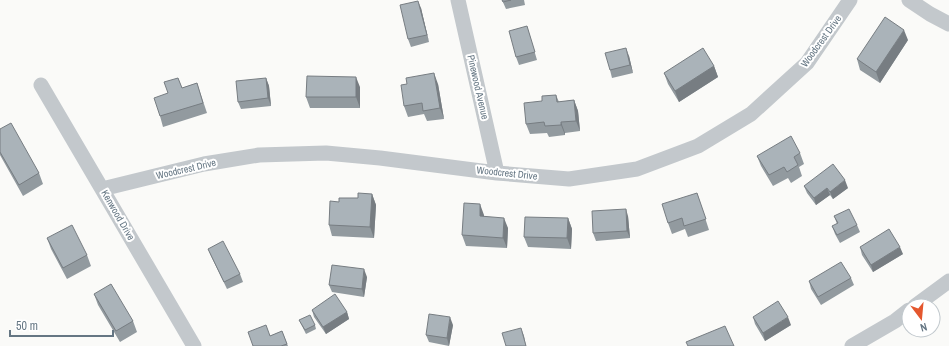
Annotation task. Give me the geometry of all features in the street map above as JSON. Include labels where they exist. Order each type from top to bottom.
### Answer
[{"type":"street","name":"Pinewood Avenue","points":[[458,0],[497,173]]},
{"type":"street","name":"Woodcrest Drive","points":[[102,189],[204,164],[259,155],[326,153],[380,158],[497,173],[570,179],[637,169],[698,146],[751,114],[807,63],[850,0]]},
{"type":"street","points":[[909,0],[930,14],[949,24]]},
{"type":"street","name":"Kenwood Drive","points":[[41,85],[194,346]]},
{"type":"street","points":[[926,298],[949,281]]},
{"type":"street","points":[[852,346],[901,316]]},
{"type":"building","points":[[418,1],[427,35],[408,39],[400,5]]},
{"type":"building","points":[[885,17],[904,30],[876,72],[857,59]]},
{"type":"building","points":[[527,26],[535,52],[516,57],[509,31]]},
{"type":"building","points":[[626,48],[630,65],[610,70],[605,53]]},
{"type":"building","points":[[703,48],[714,66],[675,91],[664,73]]},
{"type":"building","points":[[434,73],[440,108],[423,111],[422,103],[404,106],[401,85],[407,84],[406,78]]},
{"type":"building","points":[[307,76],[356,77],[356,97],[306,97]]},
{"type":"building","points":[[178,78],[182,88],[197,83],[203,103],[160,116],[154,98],[168,93],[164,82]]},
{"type":"building","points":[[266,78],[268,98],[238,102],[236,81]]},
{"type":"building","points":[[556,95],[557,102],[574,100],[576,121],[561,122],[561,125],[545,126],[544,122],[526,124],[524,103],[542,101],[542,96]]},
{"type":"building","points":[[11,123],[39,173],[19,185],[0,152],[0,129]]},
{"type":"building","points":[[791,136],[800,153],[794,157],[798,165],[787,172],[784,167],[769,175],[757,156]]},
{"type":"building","points":[[833,164],[845,180],[830,192],[827,188],[814,198],[804,186]]},
{"type":"building","points":[[358,193],[372,194],[370,227],[329,225],[330,201],[339,202],[339,198],[358,198]]},
{"type":"building","points":[[697,193],[706,219],[684,226],[682,218],[668,223],[662,204]]},
{"type":"building","points":[[464,203],[480,204],[480,216],[504,218],[503,238],[462,235]]},
{"type":"building","points":[[626,209],[627,231],[593,233],[592,211]]},
{"type":"building","points":[[849,209],[857,225],[837,235],[832,226],[838,223],[834,216]]},
{"type":"building","points":[[525,217],[568,218],[567,238],[524,237]]},
{"type":"building","points":[[72,225],[87,255],[63,268],[47,238]]},
{"type":"building","points":[[889,229],[900,247],[871,265],[860,247]]},
{"type":"building","points":[[223,241],[240,274],[224,282],[208,249]]},
{"type":"building","points":[[841,262],[851,278],[818,297],[809,281]]},
{"type":"building","points":[[332,265],[364,269],[362,289],[329,285]]},
{"type":"building","points":[[111,284],[133,321],[116,331],[94,294]]},
{"type":"building","points":[[335,294],[347,312],[323,327],[312,310]]},
{"type":"building","points":[[778,301],[788,317],[763,333],[753,317]]},
{"type":"building","points":[[429,314],[450,317],[447,338],[426,335]]},
{"type":"building","points":[[310,315],[315,325],[305,330],[299,320]]},
{"type":"building","points":[[266,325],[270,336],[282,331],[287,344],[281,346],[253,346],[248,332]]},
{"type":"building","points":[[725,326],[734,346],[688,346],[686,342]]},
{"type":"building","points":[[521,328],[526,346],[506,346],[502,333]]}]
